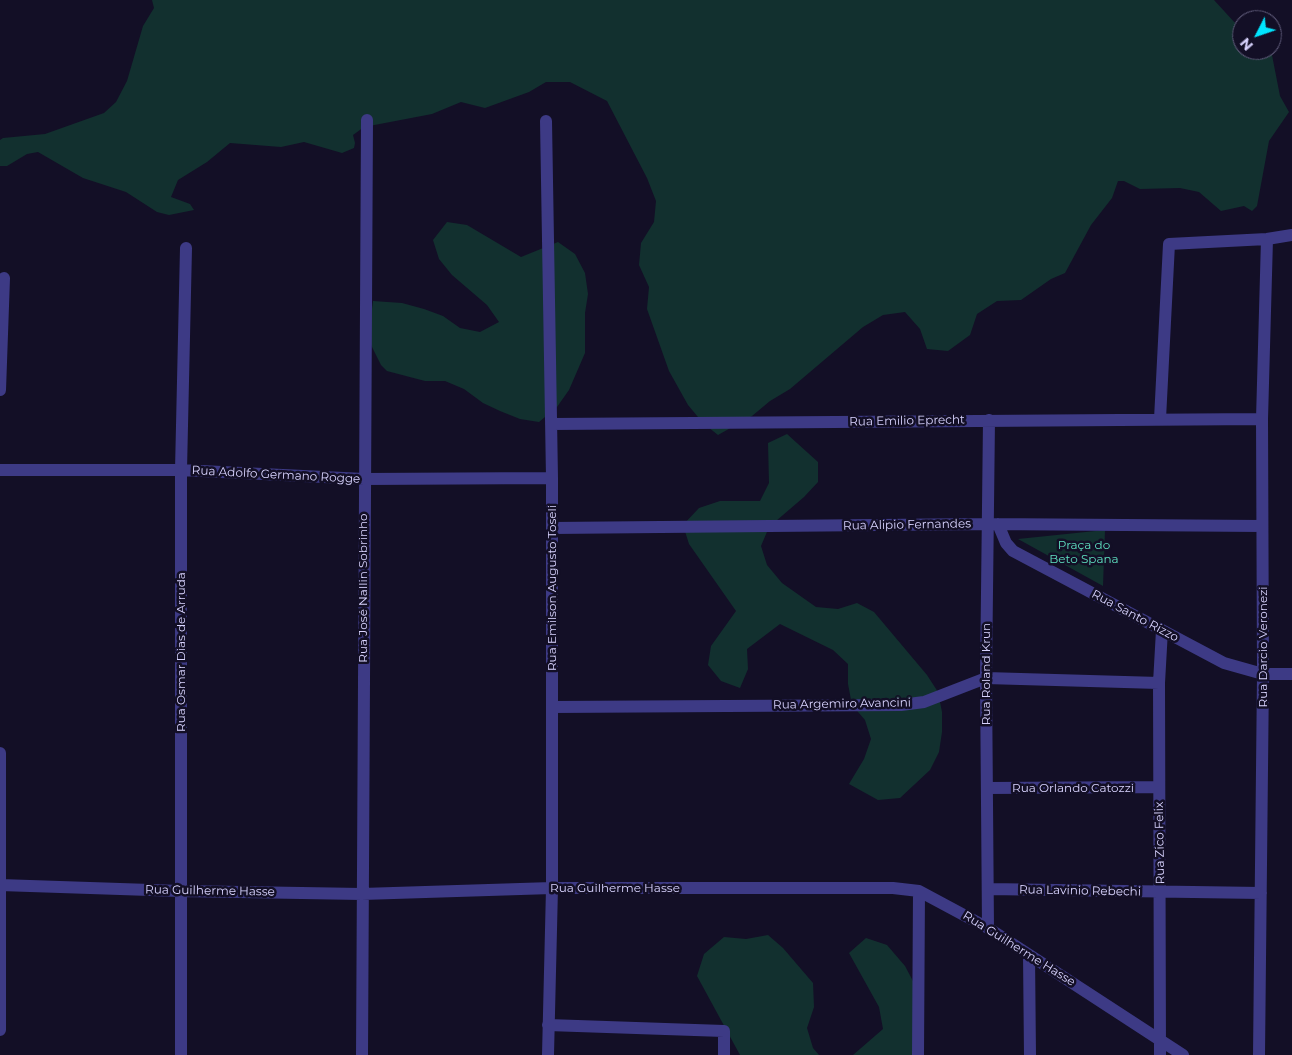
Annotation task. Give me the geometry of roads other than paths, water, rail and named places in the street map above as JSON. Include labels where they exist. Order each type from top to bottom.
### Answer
[{"type":"street","name":"Rua José Nallin Sobrinho","points":[[362,1055],[367,120]]},
{"type":"street","name":"Rua Emilson Augusto Toseli","points":[[546,121],[552,478],[552,888],[548,1055]]},
{"type":"street","points":[[1160,420],[1169,244],[1267,239],[1292,235]]},
{"type":"street","name":"Rua Darcio Veronezi","points":[[1259,1055],[1263,674],[1262,419],[1267,239]]},
{"type":"street","name":"Rua Osmar Dias de Arruda","points":[[181,1055],[182,470],[186,248]]},
{"type":"street","points":[[0,390],[4,278]]},
{"type":"street","name":"Rua Emilio Eprecht","points":[[551,424],[1262,419]]},
{"type":"street","name":"Rua Roland Krun","points":[[988,420],[993,524],[986,678],[988,928]]},
{"type":"street","name":"Rua Adolfo Germano Rogge","points":[[0,470],[182,470],[364,479],[552,478]]},
{"type":"street","name":"Rua Alipio Fernandes","points":[[552,528],[993,524],[1262,526]]},
{"type":"street","name":"Rua Santo Rizzo","points":[[993,524],[1013,551],[1224,663],[1263,674],[1292,674]]},
{"type":"street","name":"Rua Zico Felix","points":[[1160,1055],[1159,684],[1162,630]]},
{"type":"street","name":"Rua Argemiro Avancini","points":[[552,707],[901,705],[924,702],[986,678],[1159,684]]},
{"type":"street","points":[[0,752],[0,1030]]},
{"type":"street","name":"Rua Orlando Catozzi","points":[[987,788],[1160,787]]},
{"type":"street","name":"Rua Guilherme Hasse","points":[[1,884],[180,891],[362,894],[552,888],[894,888],[919,891],[988,928],[1183,1055]]},
{"type":"street","name":"Rua Lavinio Rebechi","points":[[988,889],[1261,893]]},
{"type":"street","points":[[918,1055],[919,891]]},
{"type":"street","points":[[1029,955],[1030,1055]]},
{"type":"street","points":[[548,1025],[724,1031],[724,1055]]},
{"type":"park label","name":"Praça do Beto Spana","points":[[1084,552]]}]
